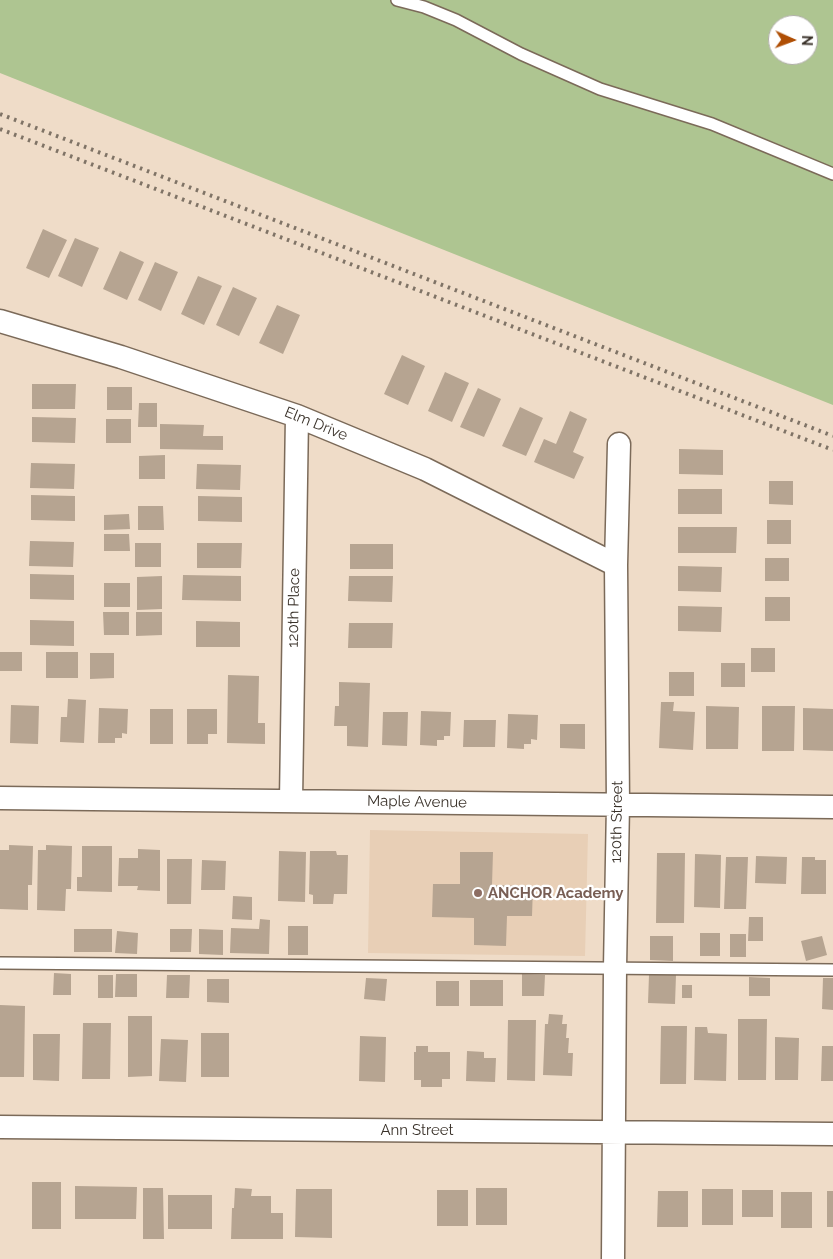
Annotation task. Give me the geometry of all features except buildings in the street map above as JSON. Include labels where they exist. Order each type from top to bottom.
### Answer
[{"type":"street","name":"Elm Drive","points":[[0,321],[121,357],[297,416],[425,469],[616,565]]},
{"type":"street","name":"120th Place","points":[[291,800],[297,416]]},
{"type":"street","name":"120th Street","points":[[614,1259],[615,968],[618,804],[616,565],[619,444]]},
{"type":"street","name":"Maple Avenue","points":[[0,798],[833,807]]},
{"type":"street","name":"Ann Street","points":[[0,1127],[833,1134]]},
{"type":"lane","points":[[397,0],[410,1],[456,20],[521,54],[600,89],[712,124],[833,174]]},
{"type":"lane","points":[[0,963],[833,970]]},
{"type":"shaded area","name":"ANCHOR Academy","points":[[370,830],[588,834],[585,956],[368,953]]},
{"type":"green space","points":[[0,0],[833,0],[833,405],[0,73]]},
{"type":"railway","points":[[0,114],[833,436]]},
{"type":"railway","points":[[0,129],[833,450]]},
{"type":"place","name":"ANCHOR Academy","points":[[478,893]]}]
